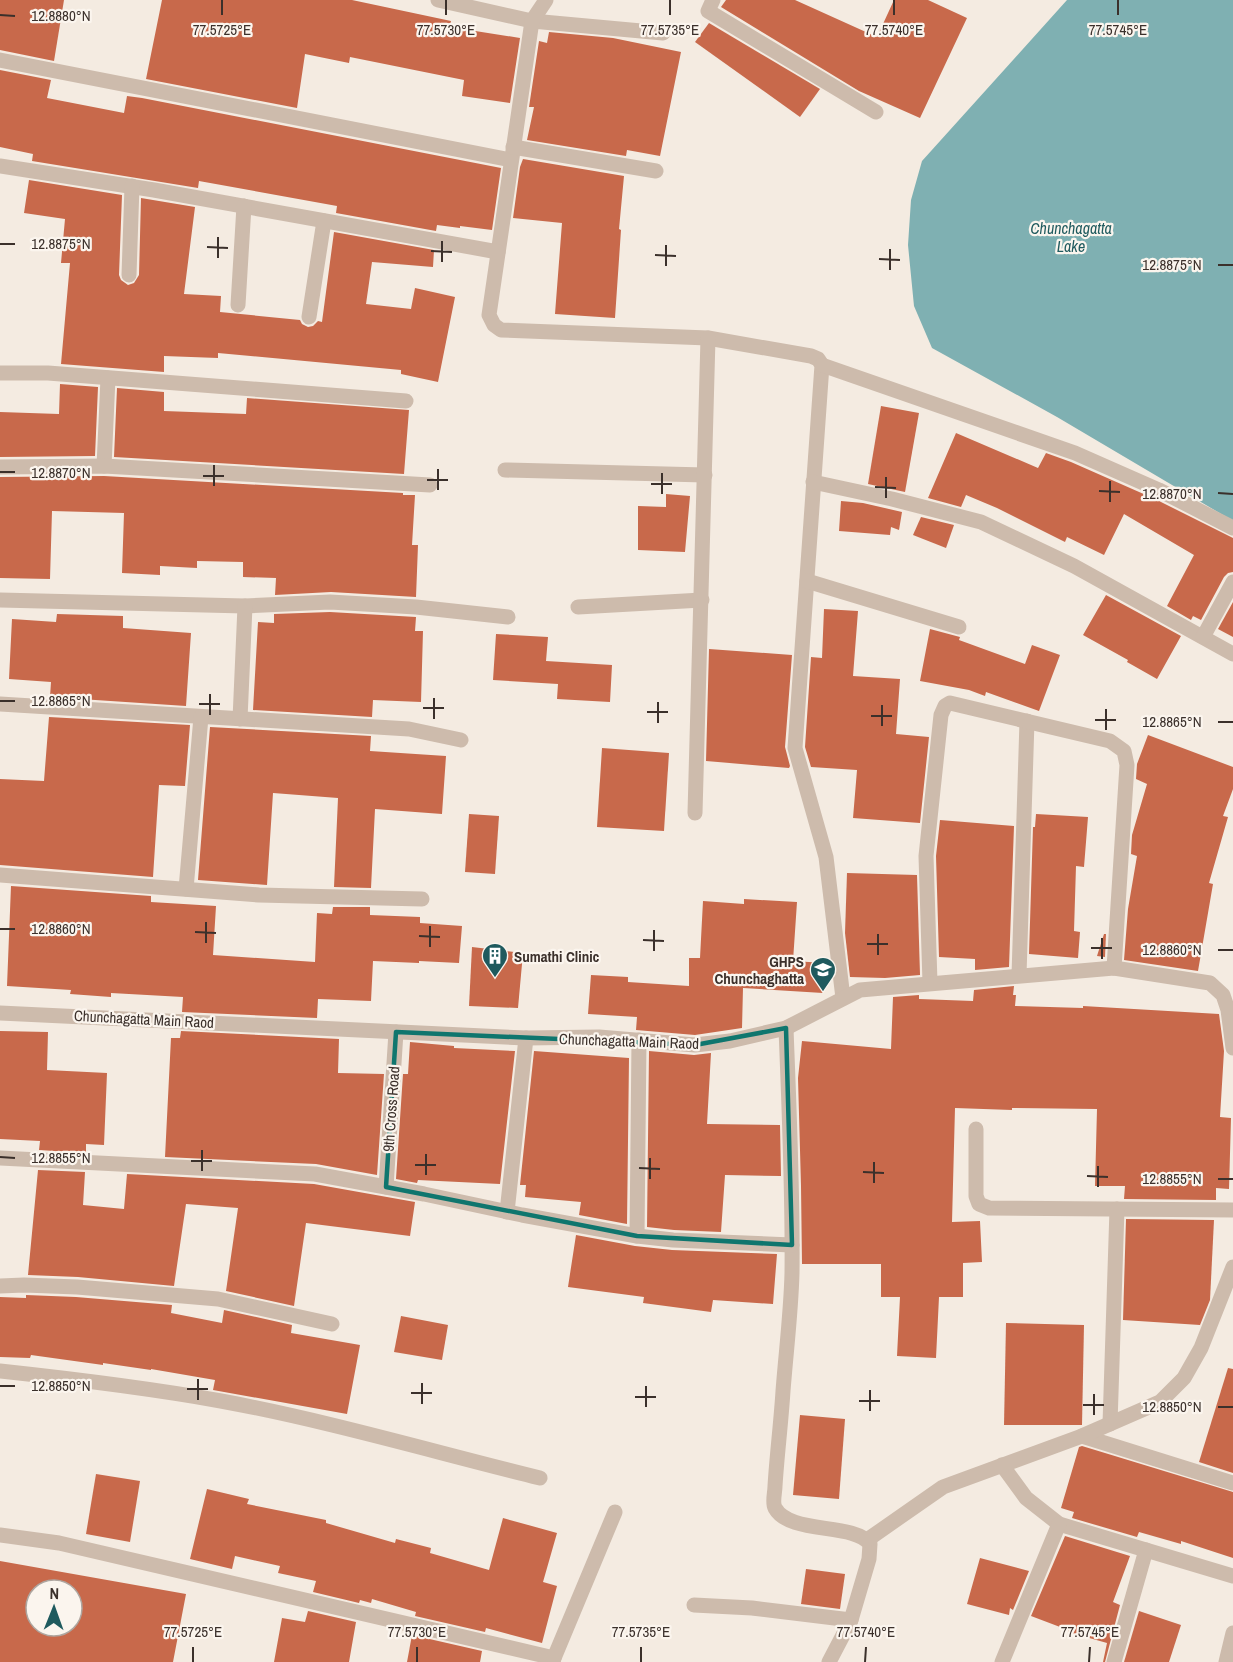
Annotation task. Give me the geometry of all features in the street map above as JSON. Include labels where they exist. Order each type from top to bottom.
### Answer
[{"type":"street","points":[[438,0],[532,21],[663,33]]},
{"type":"street","points":[[546,0],[532,21],[489,315],[494,326],[501,330],[708,338],[811,356],[818,359],[822,365],[1075,453],[1159,490],[1233,528]]},
{"type":"street","points":[[713,0],[708,11],[876,112]]},
{"type":"street","points":[[0,60],[512,154],[656,171]]},
{"type":"street","points":[[0,166],[132,186],[498,252]]},
{"type":"street","points":[[129,275],[132,186]]},
{"type":"street","points":[[238,305],[244,206]]},
{"type":"street","points":[[309,317],[324,221]]},
{"type":"street","points":[[695,813],[708,338]]},
{"type":"street","points":[[822,365],[795,748],[826,857],[843,998]]},
{"type":"street","points":[[0,373],[48,373],[406,401]]},
{"type":"street","points":[[104,466],[108,378]]},
{"type":"street","points":[[0,467],[104,466],[430,485]]},
{"type":"street","points":[[505,470],[705,475]]},
{"type":"street","points":[[813,482],[981,522],[1074,566],[1233,654]]},
{"type":"street","points":[[807,581],[959,627]]},
{"type":"street","points":[[1203,637],[1233,582]]},
{"type":"street","points":[[0,600],[245,606],[330,602],[416,607],[508,617]]},
{"type":"street","points":[[578,607],[702,600]]},
{"type":"street","points":[[240,719],[245,606]]},
{"type":"street","points":[[930,983],[926,856],[941,715],[945,706],[950,703],[1110,741],[1124,751],[1127,765],[1114,968]]},
{"type":"street","points":[[0,704],[409,729],[461,740]]},
{"type":"street","points":[[186,889],[201,717]]},
{"type":"street","points":[[1019,975],[1027,721]]},
{"type":"street","points":[[0,875],[259,895],[422,899]]},
{"type":"street","name":"Chunchagatta Main Raod","points":[[0,1012],[526,1038],[599,1037],[694,1045],[730,1041],[786,1028],[860,990],[1114,968],[1210,983],[1223,996],[1228,1010],[1233,1048]]},
{"type":"street","points":[[786,1028],[792,1275],[774,1506],[781,1516],[793,1522],[855,1535],[867,1540],[870,1544],[869,1559],[851,1620],[829,1662]]},
{"type":"street","name":"9th Cross Road","points":[[386,1187],[396,1032]]},
{"type":"street","points":[[507,1212],[526,1038]]},
{"type":"street","points":[[637,1236],[639,1040]]},
{"type":"street","points":[[976,1129],[976,1196],[979,1204],[989,1208],[1233,1210]]},
{"type":"street","points":[[0,1158],[315,1174],[637,1236],[673,1240],[792,1245]]},
{"type":"street","points":[[1110,1424],[1117,1209]]},
{"type":"street","points":[[867,1540],[943,1487],[1083,1436],[1160,1402],[1184,1378],[1201,1348],[1233,1267]]},
{"type":"street","points":[[0,1286],[77,1287],[218,1299],[332,1324]]},
{"type":"street","points":[[0,1371],[59,1377],[221,1401],[325,1423],[540,1478]]},
{"type":"street","points":[[1083,1436],[1233,1483]]},
{"type":"street","points":[[1002,1465],[1026,1498],[1059,1524],[1233,1576]]},
{"type":"street","points":[[0,1535],[59,1543],[554,1660],[615,1512]]},
{"type":"street","points":[[1002,1662],[1059,1524]]},
{"type":"street","points":[[1114,1662],[1146,1550]]},
{"type":"street","points":[[694,1605],[752,1608],[851,1620]]},
{"type":"street","points":[[1226,1662],[1233,1633]]},
{"type":"highlighted area","points":[[786,1028],[792,1245],[637,1236],[386,1187],[396,1032],[695,1045]]},
{"type":"water","name":"Chunchagatta Lake","points":[[1067,0],[1233,0],[1233,521],[1057,417],[932,348],[914,306],[908,245],[911,200],[922,161]]},
{"type":"building","points":[[0,0],[64,0],[54,61],[0,50]]},
{"type":"building","points":[[162,0],[352,0],[451,21],[450,27],[520,38],[510,103],[462,96],[464,80],[350,57],[349,63],[305,54],[297,108],[146,79]]},
{"type":"building","points":[[726,0],[795,0],[877,37],[894,0],[928,0],[967,18],[920,118],[859,91],[721,7]]},
{"type":"building","points":[[709,23],[820,89],[800,117],[695,42]]},
{"type":"building","points":[[549,32],[613,38],[681,52],[660,156],[627,150],[626,156],[527,140],[534,107],[529,107],[539,41],[547,43]]},
{"type":"building","points":[[0,70],[51,80],[47,98],[124,113],[127,96],[142,98],[501,168],[492,230],[437,225],[436,231],[336,213],[337,206],[199,181],[198,188],[32,161],[33,154],[0,147]]},
{"type":"building","points":[[523,159],[624,176],[615,318],[555,314],[562,223],[513,218]]},
{"type":"building","points":[[29,180],[122,195],[119,275],[121,280],[128,285],[134,283],[139,275],[141,198],[195,207],[184,294],[221,296],[220,312],[300,320],[308,327],[318,321],[322,322],[334,232],[434,250],[433,267],[372,262],[366,304],[411,309],[415,288],[455,297],[438,382],[401,374],[401,370],[218,353],[218,358],[164,356],[164,372],[61,364],[70,263],[61,263],[65,219],[24,213]]},
{"type":"building","points":[[60,384],[98,387],[95,456],[0,457],[0,412],[59,414]]},
{"type":"building","points":[[117,388],[164,392],[164,411],[246,414],[247,398],[409,410],[404,474],[114,457]]},
{"type":"building","points":[[881,406],[919,413],[905,492],[868,484]]},
{"type":"building","points":[[956,433],[1038,468],[1046,453],[1071,462],[1155,499],[1233,538],[1233,572],[1224,577],[1201,620],[1193,616],[1191,620],[1167,606],[1194,555],[1124,514],[1104,555],[1067,537],[1065,542],[966,495],[961,507],[928,498]]},
{"type":"building","points":[[104,476],[415,495],[412,545],[418,545],[416,597],[331,592],[275,595],[276,578],[243,577],[243,562],[197,561],[197,568],[160,566],[160,575],[122,573],[124,513],[52,511],[50,579],[0,578],[0,477]]},
{"type":"building","points":[[666,494],[690,496],[685,552],[638,550],[638,506],[666,507]]},
{"type":"building","points":[[841,501],[863,503],[902,512],[899,530],[891,527],[890,535],[839,531]]},
{"type":"building","points":[[921,517],[954,525],[946,548],[913,535]]},
{"type":"building","points":[[1106,595],[1181,636],[1157,679],[1083,635]]},
{"type":"building","points":[[1233,602],[1233,637],[1218,629]]},
{"type":"building","points":[[824,609],[858,611],[853,676],[900,679],[896,734],[929,737],[920,823],[853,818],[857,770],[811,767],[805,747],[811,657],[822,658]]},
{"type":"building","points":[[330,612],[416,617],[415,631],[423,631],[421,702],[373,700],[372,717],[253,710],[258,622],[274,623],[274,614]]},
{"type":"building","points":[[57,614],[123,616],[123,628],[191,633],[186,706],[50,697],[51,682],[9,679],[12,619],[56,622]]},
{"type":"building","points":[[930,629],[960,637],[959,640],[1025,664],[1032,645],[1060,655],[1039,711],[986,692],[985,696],[969,690],[920,681]]},
{"type":"building","points":[[496,634],[548,637],[546,661],[612,665],[610,702],[557,699],[558,684],[493,680]]},
{"type":"building","points":[[709,649],[792,655],[785,747],[789,768],[706,761]]},
{"type":"building","points":[[49,717],[190,725],[185,786],[159,785],[153,877],[0,865],[0,779],[44,781]]},
{"type":"building","points":[[210,727],[371,736],[370,751],[446,756],[442,814],[375,809],[371,888],[334,887],[338,798],[273,793],[267,885],[198,880]]},
{"type":"building","points":[[1148,735],[1233,767],[1233,789],[1223,816],[1228,817],[1209,883],[1213,884],[1198,971],[1124,960],[1128,909],[1137,856],[1131,854],[1132,835],[1147,784],[1136,779],[1137,764]]},
{"type":"building","points":[[602,748],[669,753],[664,831],[597,827]]},
{"type":"building","points":[[469,814],[499,816],[495,874],[465,872]]},
{"type":"building","points":[[1036,814],[1088,817],[1084,867],[1076,866],[1074,931],[1080,932],[1078,958],[1029,954],[1033,827],[1035,827]]},
{"type":"building","points":[[940,820],[1014,826],[1009,967],[975,970],[975,959],[939,957],[936,856]]},
{"type":"building","points":[[847,873],[917,875],[920,975],[885,978],[850,977],[845,933]]},
{"type":"building","points":[[11,886],[151,896],[151,902],[216,906],[213,955],[315,962],[317,913],[332,914],[333,907],[370,907],[370,915],[420,917],[420,923],[462,926],[459,963],[373,961],[371,1001],[318,999],[317,1018],[182,1012],[183,997],[111,993],[111,997],[70,994],[71,990],[7,986]]},
{"type":"building","points":[[744,899],[797,902],[793,961],[825,963],[823,993],[743,988],[742,1028],[695,1035],[636,1030],[637,1017],[588,1014],[591,975],[628,977],[628,982],[689,986],[689,958],[700,958],[703,901],[744,904]]},
{"type":"building","points":[[1104,934],[1106,934],[1105,957],[1097,956]]},
{"type":"building","name":"Sumathi Clinic","points":[[472,947],[523,953],[518,1008],[469,1006]]},
{"type":"building","points":[[1014,986],[1015,1006],[1083,1008],[1083,1006],[1219,1014],[1224,1051],[1220,1117],[1231,1118],[1229,1189],[1216,1188],[1216,1200],[1124,1199],[1125,1186],[1095,1186],[1097,1109],[955,1108],[952,1222],[980,1221],[982,1262],[963,1263],[963,1297],[939,1297],[936,1358],[897,1356],[900,1297],[881,1297],[881,1264],[802,1264],[798,1078],[802,1041],[891,1049],[893,997],[919,995],[919,999],[973,1001],[974,990]]},
{"type":"building","points":[[0,1031],[48,1032],[47,1070],[107,1073],[104,1145],[86,1144],[86,1153],[39,1150],[40,1141],[0,1139]]},
{"type":"building","points":[[181,1031],[339,1039],[338,1073],[384,1074],[377,1175],[316,1164],[165,1157],[171,1038],[180,1038]]},
{"type":"building","points":[[410,1042],[454,1046],[454,1048],[515,1051],[500,1184],[418,1180],[417,1183],[396,1179],[403,1074],[408,1074]]},
{"type":"building","points":[[534,1051],[629,1058],[627,1224],[579,1215],[581,1202],[525,1197],[526,1185],[520,1185]]},
{"type":"building","points":[[649,1051],[694,1055],[711,1053],[707,1124],[780,1125],[781,1176],[725,1175],[721,1232],[647,1227]]},
{"type":"building","points":[[38,1170],[85,1172],[83,1205],[124,1209],[127,1174],[314,1184],[415,1202],[410,1236],[306,1223],[294,1306],[226,1291],[238,1208],[186,1204],[174,1286],[28,1275]]},
{"type":"building","points":[[1126,1219],[1214,1220],[1210,1300],[1200,1325],[1123,1320]]},
{"type":"building","points":[[576,1235],[672,1250],[777,1254],[773,1304],[713,1300],[711,1312],[643,1303],[644,1297],[568,1287]]},
{"type":"building","points":[[26,1295],[172,1305],[171,1313],[222,1323],[224,1310],[292,1325],[291,1333],[360,1345],[347,1414],[213,1390],[215,1380],[151,1369],[31,1355],[30,1358],[0,1357],[0,1297],[26,1298]]},
{"type":"building","points":[[401,1316],[448,1325],[442,1360],[394,1352]]},
{"type":"building","points":[[1006,1323],[1084,1325],[1082,1425],[1004,1425]]},
{"type":"building","points":[[1228,1368],[1233,1369],[1233,1473],[1199,1462]]},
{"type":"building","points":[[800,1415],[845,1419],[839,1499],[793,1495]]},
{"type":"building","points":[[1082,1446],[1233,1492],[1233,1558],[1181,1541],[1181,1544],[1139,1532],[1137,1537],[1072,1518],[1074,1512],[1061,1508],[1079,1447]]},
{"type":"building","points":[[96,1474],[140,1481],[130,1542],[86,1534]]},
{"type":"building","points":[[207,1489],[249,1499],[247,1504],[326,1520],[326,1523],[395,1543],[396,1539],[431,1548],[430,1553],[489,1570],[503,1518],[557,1533],[543,1582],[557,1586],[542,1643],[486,1628],[485,1632],[415,1616],[416,1612],[372,1599],[371,1603],[360,1600],[359,1603],[313,1592],[316,1581],[278,1573],[280,1566],[235,1556],[232,1569],[190,1559]]},
{"type":"building","points":[[1065,1536],[1130,1556],[1113,1602],[1120,1605],[1105,1662],[1103,1662],[1107,1643],[1068,1632],[1068,1630],[1031,1616]]},
{"type":"building","points":[[980,1558],[1029,1571],[1013,1610],[1010,1608],[1009,1615],[967,1604]]},
{"type":"building","points":[[0,1561],[186,1594],[173,1662],[0,1662]]},
{"type":"building","points":[[806,1569],[845,1574],[840,1609],[801,1604]]},
{"type":"building","points":[[308,1611],[356,1622],[349,1662],[274,1662],[282,1618],[305,1622]]},
{"type":"building","points":[[1139,1611],[1181,1625],[1169,1662],[1124,1662]]},
{"type":"building","points":[[412,1635],[482,1651],[480,1662],[407,1662]]},
{"type":"place","name":"Sumathi Clinic","points":[[495,979]]},
{"type":"place","name":"GHPS Chunchaghatta","points":[[823,993]]}]
